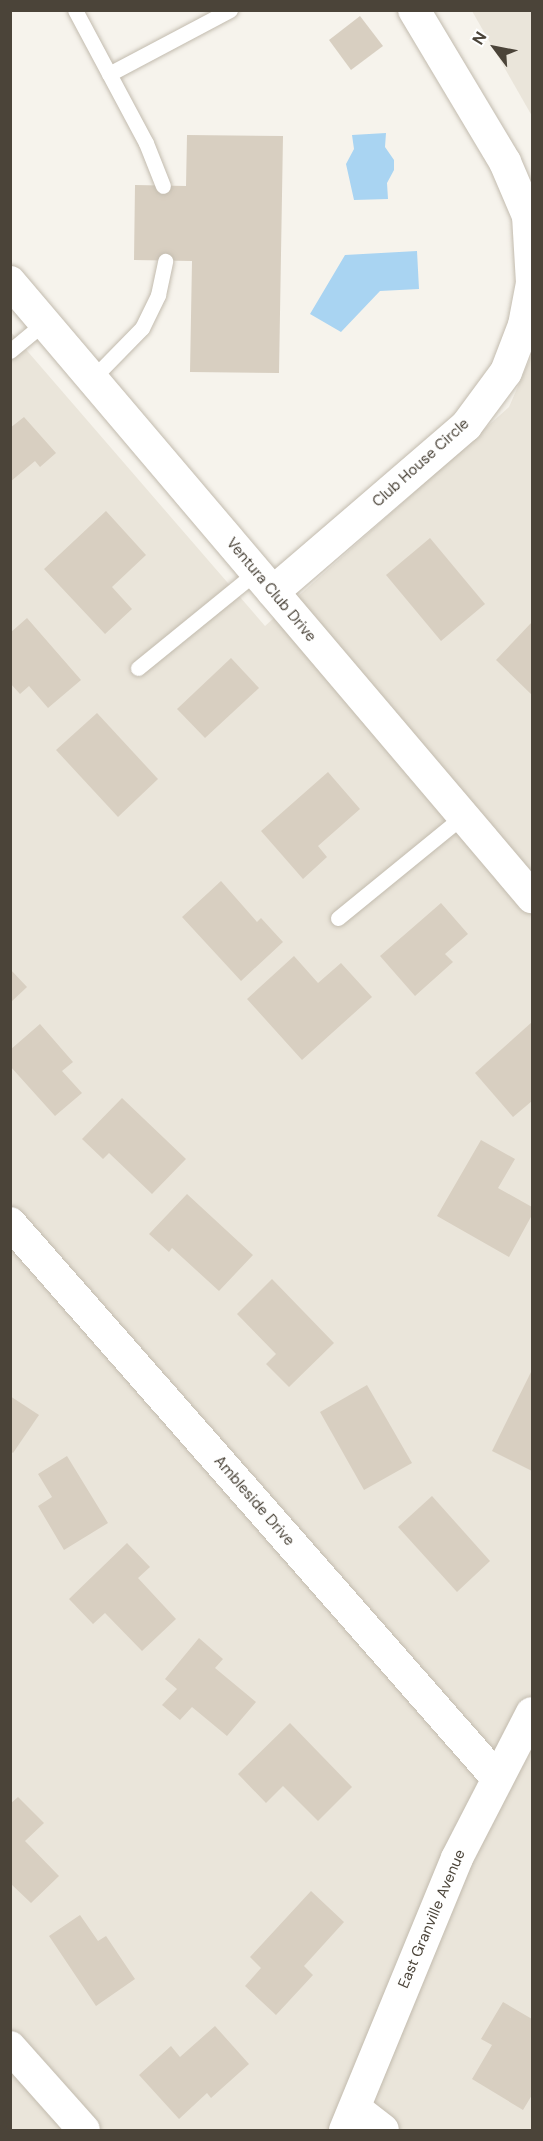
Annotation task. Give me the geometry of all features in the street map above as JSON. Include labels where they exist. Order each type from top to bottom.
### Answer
[{"type":"street","name":"Club House Circle","points":[[264,582],[466,426],[506,372],[524,325],[532,283],[528,216],[505,162],[414,10]]},
{"type":"street","name":"Ventura Club Drive","points":[[10,282],[532,897]]},
{"type":"street","name":"Ambleside Drive","points":[[10,1224],[497,1778]]},
{"type":"street","name":"East Granville Avenue","points":[[351,2120],[381,2038],[453,1868],[532,1713]]},
{"type":"street","points":[[10,2047],[84,2130]]},
{"type":"street","points":[[351,2120],[383,2130]]},
{"type":"lane","points":[[75,10],[163,186]]},
{"type":"lane","points":[[109,74],[230,10]]},
{"type":"lane","points":[[92,379],[142,328],[158,295],[165,261]]},
{"type":"lane","points":[[10,351],[45,322]]},
{"type":"lane","points":[[138,668],[264,582]]},
{"type":"lane","points":[[338,918],[463,816]]},
{"type":"shaded area","points":[[472,11],[532,11],[532,116]]},
{"type":"shaded area","points":[[10,331],[265,626],[509,407],[532,354],[532,2130],[11,2130]]},
{"type":"water","points":[[386,133],[385,147],[394,160],[394,170],[387,183],[388,199],[354,200],[346,164],[354,149],[352,135]]},
{"type":"water","points":[[417,251],[419,289],[380,291],[341,332],[310,314],[345,255]]},
{"type":"building","points":[[360,16],[383,46],[351,70],[329,40]]},
{"type":"building","points":[[187,135],[283,136],[279,373],[190,372],[192,261],[134,260],[135,185],[186,186]]},
{"type":"building","points":[[24,417],[56,453],[40,467],[35,461],[10,482],[10,428]]},
{"type":"building","points":[[106,511],[146,555],[112,587],[132,609],[105,634],[44,569]]},
{"type":"building","points":[[430,538],[485,604],[441,641],[386,575]]},
{"type":"building","points":[[27,618],[81,680],[48,708],[29,686],[20,694],[10,683],[10,633]]},
{"type":"building","points":[[532,622],[532,695],[496,660]]},
{"type":"building","points":[[231,658],[259,688],[205,738],[177,709]]},
{"type":"building","points":[[97,713],[158,779],[118,817],[56,750]]},
{"type":"building","points":[[328,772],[360,809],[318,846],[327,857],[303,879],[261,831]]},
{"type":"building","points":[[221,881],[257,922],[261,918],[283,942],[241,981],[182,917]]},
{"type":"building","points":[[441,903],[468,934],[445,954],[453,962],[415,996],[380,956]]},
{"type":"building","points":[[294,956],[318,983],[341,963],[372,997],[302,1060],[247,999]]},
{"type":"building","points":[[10,969],[27,987],[10,1003]]},
{"type":"building","points":[[532,1022],[532,1101],[513,1117],[475,1073]]},
{"type":"building","points":[[40,1024],[73,1062],[62,1071],[82,1093],[55,1116],[10,1066],[10,1050]]},
{"type":"building","points":[[122,1098],[186,1159],[152,1194],[109,1153],[103,1159],[82,1139]]},
{"type":"building","points":[[481,1140],[515,1159],[498,1188],[532,1207],[532,1215],[509,1257],[437,1216]]},
{"type":"building","points":[[187,1194],[253,1255],[219,1291],[172,1248],[169,1252],[149,1234]]},
{"type":"building","points":[[272,1279],[334,1343],[289,1387],[266,1364],[276,1354],[237,1314]]},
{"type":"building","points":[[532,1370],[532,1471],[492,1451]]},
{"type":"building","points":[[367,1385],[412,1463],[364,1490],[320,1412]]},
{"type":"building","points":[[10,1396],[39,1415],[13,1453],[10,1451]]},
{"type":"building","points":[[67,1456],[108,1523],[64,1550],[38,1506],[52,1497],[38,1474]]},
{"type":"building","points":[[432,1496],[490,1561],[457,1592],[398,1527]]},
{"type":"building","points":[[127,1543],[150,1567],[138,1578],[176,1619],[142,1651],[105,1613],[93,1624],[69,1599]]},
{"type":"building","points":[[199,1638],[223,1659],[215,1668],[256,1702],[227,1736],[192,1707],[180,1720],[162,1705],[177,1689],[165,1679]]},
{"type":"building","points":[[290,1723],[352,1787],[318,1821],[283,1786],[266,1803],[238,1774]]},
{"type":"building","points":[[18,1797],[44,1823],[25,1841],[59,1876],[31,1903],[10,1883],[10,1804]]},
{"type":"building","points":[[311,1891],[344,1922],[304,1966],[313,1975],[276,2015],[245,1986],[261,1968],[250,1957]]},
{"type":"building","points":[[80,1915],[98,1941],[106,1936],[135,1979],[96,2006],[49,1936]]},
{"type":"building","points":[[503,2002],[532,2019],[532,2095],[523,2110],[472,2079],[492,2045],[481,2039]]},
{"type":"building","points":[[215,2026],[249,2064],[211,2098],[207,2093],[179,2119],[139,2075],[171,2046],[180,2057]]}]
